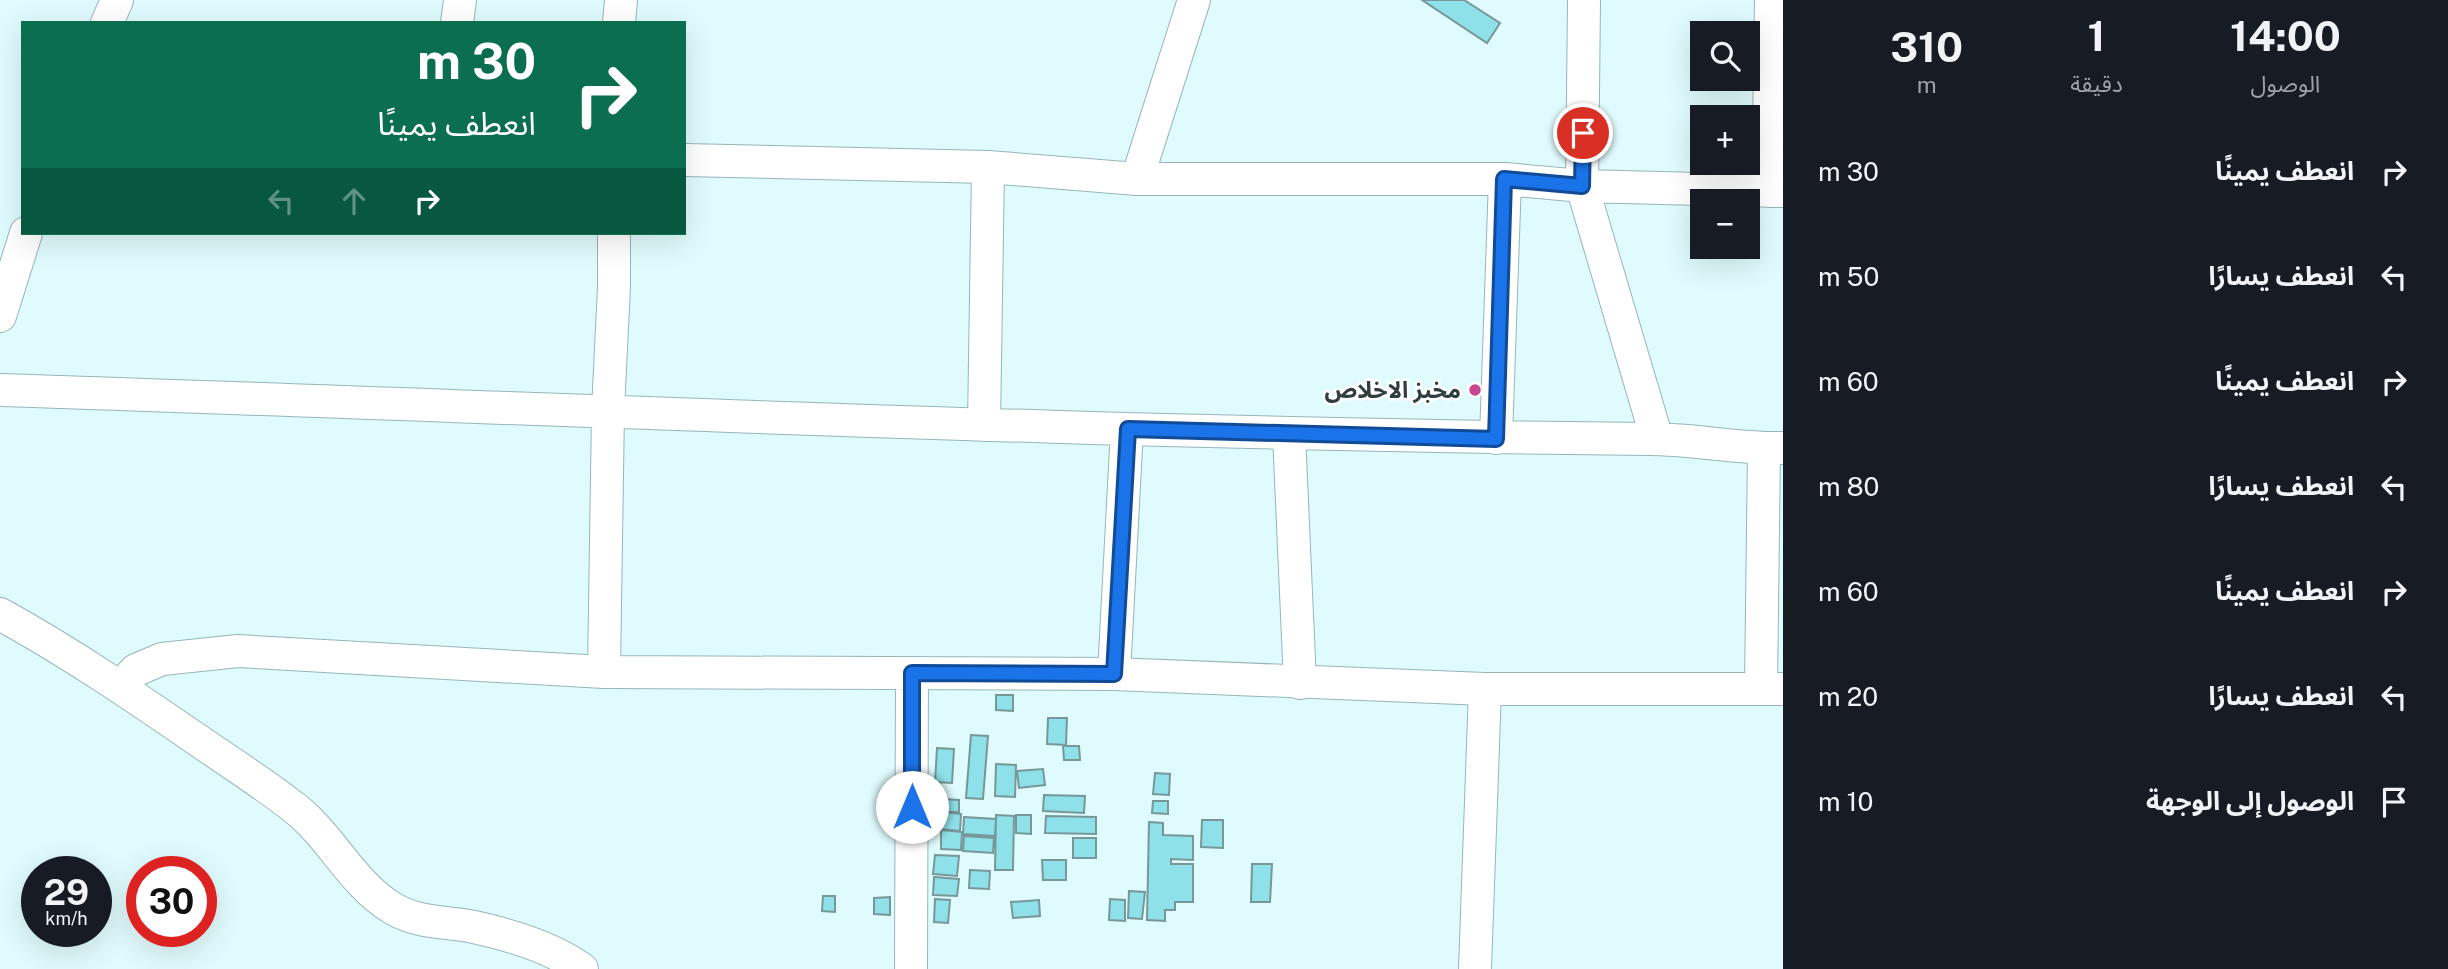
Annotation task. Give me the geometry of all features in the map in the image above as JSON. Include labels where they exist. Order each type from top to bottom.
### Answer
[{"type":"street","points":[[108,21],[117,0]]},
{"type":"street","points":[[457,21],[460,0]]},
{"type":"street","points":[[619,21],[621,0]]},
{"type":"street","points":[[1137,180],[1194,0]]},
{"type":"street","points":[[1584,0],[1582,186],[1657,439]]},
{"type":"street","points":[[686,160],[988,167],[1137,180],[1504,179],[1582,186],[1775,191],[1771,0]]},
{"type":"street","points":[[984,425],[988,167]]},
{"type":"street","points":[[1496,439],[1504,179]]},
{"type":"street","points":[[0,316],[25,235]]},
{"type":"street","points":[[604,672],[614,235]]},
{"type":"street","points":[[0,390],[984,425],[1496,439],[1657,439],[1774,449],[1772,688],[1485,689],[1114,674],[604,672],[238,651],[162,659],[136,670],[120,686]]},
{"type":"street","points":[[1114,674],[1128,429]]},
{"type":"street","points":[[1289,433],[1300,683]]},
{"type":"street","points":[[0,614],[120,686],[294,807],[322,832],[371,891],[393,908],[433,924],[471,927],[498,933],[537,946],[582,969]]},
{"type":"street","points":[[911,969],[912,673]]},
{"type":"street","points":[[1475,969],[1485,689]]},
{"type":"building","points":[[1422,0],[1464,0],[1500,23],[1487,43]]},
{"type":"building","points":[[996,695],[1013,695],[1013,711],[996,710]]},
{"type":"building","points":[[1048,718],[1067,718],[1066,745],[1047,744]]},
{"type":"building","points":[[971,735],[988,736],[983,799],[966,798]]},
{"type":"building","points":[[1063,746],[1079,746],[1080,760],[1064,760]]},
{"type":"building","points":[[937,748],[954,749],[952,783],[935,782]]},
{"type":"building","points":[[996,764],[1016,765],[1015,797],[995,796]]},
{"type":"building","points":[[1043,769],[1045,785],[1019,788],[1017,771]]},
{"type":"building","points":[[1155,773],[1170,774],[1169,795],[1153,794]]},
{"type":"building","points":[[1044,795],[1085,796],[1084,813],[1043,811]]},
{"type":"building","points":[[942,799],[959,800],[959,812],[941,812]]},
{"type":"building","points":[[1153,801],[1168,801],[1168,814],[1152,813]]},
{"type":"building","points":[[943,812],[961,814],[960,831],[941,829]]},
{"type":"building","points":[[996,815],[1014,816],[1013,870],[995,870]]},
{"type":"building","points":[[1016,815],[1031,815],[1031,834],[1016,833]]},
{"type":"building","points":[[1046,816],[1096,817],[1096,834],[1045,833]]},
{"type":"building","points":[[964,817],[996,819],[995,836],[963,834]]},
{"type":"building","points":[[1202,820],[1223,820],[1223,848],[1201,847]]},
{"type":"building","points":[[1149,822],[1163,823],[1163,835],[1193,836],[1193,860],[1171,859],[1171,864],[1193,864],[1193,902],[1175,902],[1175,910],[1165,910],[1165,921],[1147,920]]},
{"type":"building","points":[[941,830],[962,832],[961,850],[941,849]]},
{"type":"building","points":[[964,836],[994,838],[993,853],[963,851]]},
{"type":"building","points":[[1073,838],[1096,838],[1096,858],[1073,858]]},
{"type":"building","points":[[935,855],[959,856],[957,876],[933,874]]},
{"type":"building","points":[[1042,860],[1066,860],[1066,880],[1043,880]]},
{"type":"building","points":[[1252,864],[1272,864],[1270,902],[1251,902]]},
{"type":"building","points":[[970,870],[990,871],[989,889],[969,888]]},
{"type":"building","points":[[934,877],[959,879],[957,896],[933,895]]},
{"type":"building","points":[[1129,891],[1145,892],[1142,919],[1128,918]]},
{"type":"building","points":[[823,896],[835,896],[835,912],[822,911]]},
{"type":"building","points":[[890,897],[890,915],[874,914],[874,898]]},
{"type":"building","points":[[935,899],[950,900],[948,923],[934,922]]},
{"type":"building","points":[[1110,899],[1125,900],[1125,921],[1109,920]]},
{"type":"building","points":[[1039,900],[1040,916],[1013,918],[1011,902]]},
{"type":"place","name":"مخبز الاخلاص","points":[[1475,390]]},
{"type":"route","points":[[912,807],[912,673],[1114,674],[1128,429],[1496,439],[1504,179],[1582,186],[1583,133]]}]
